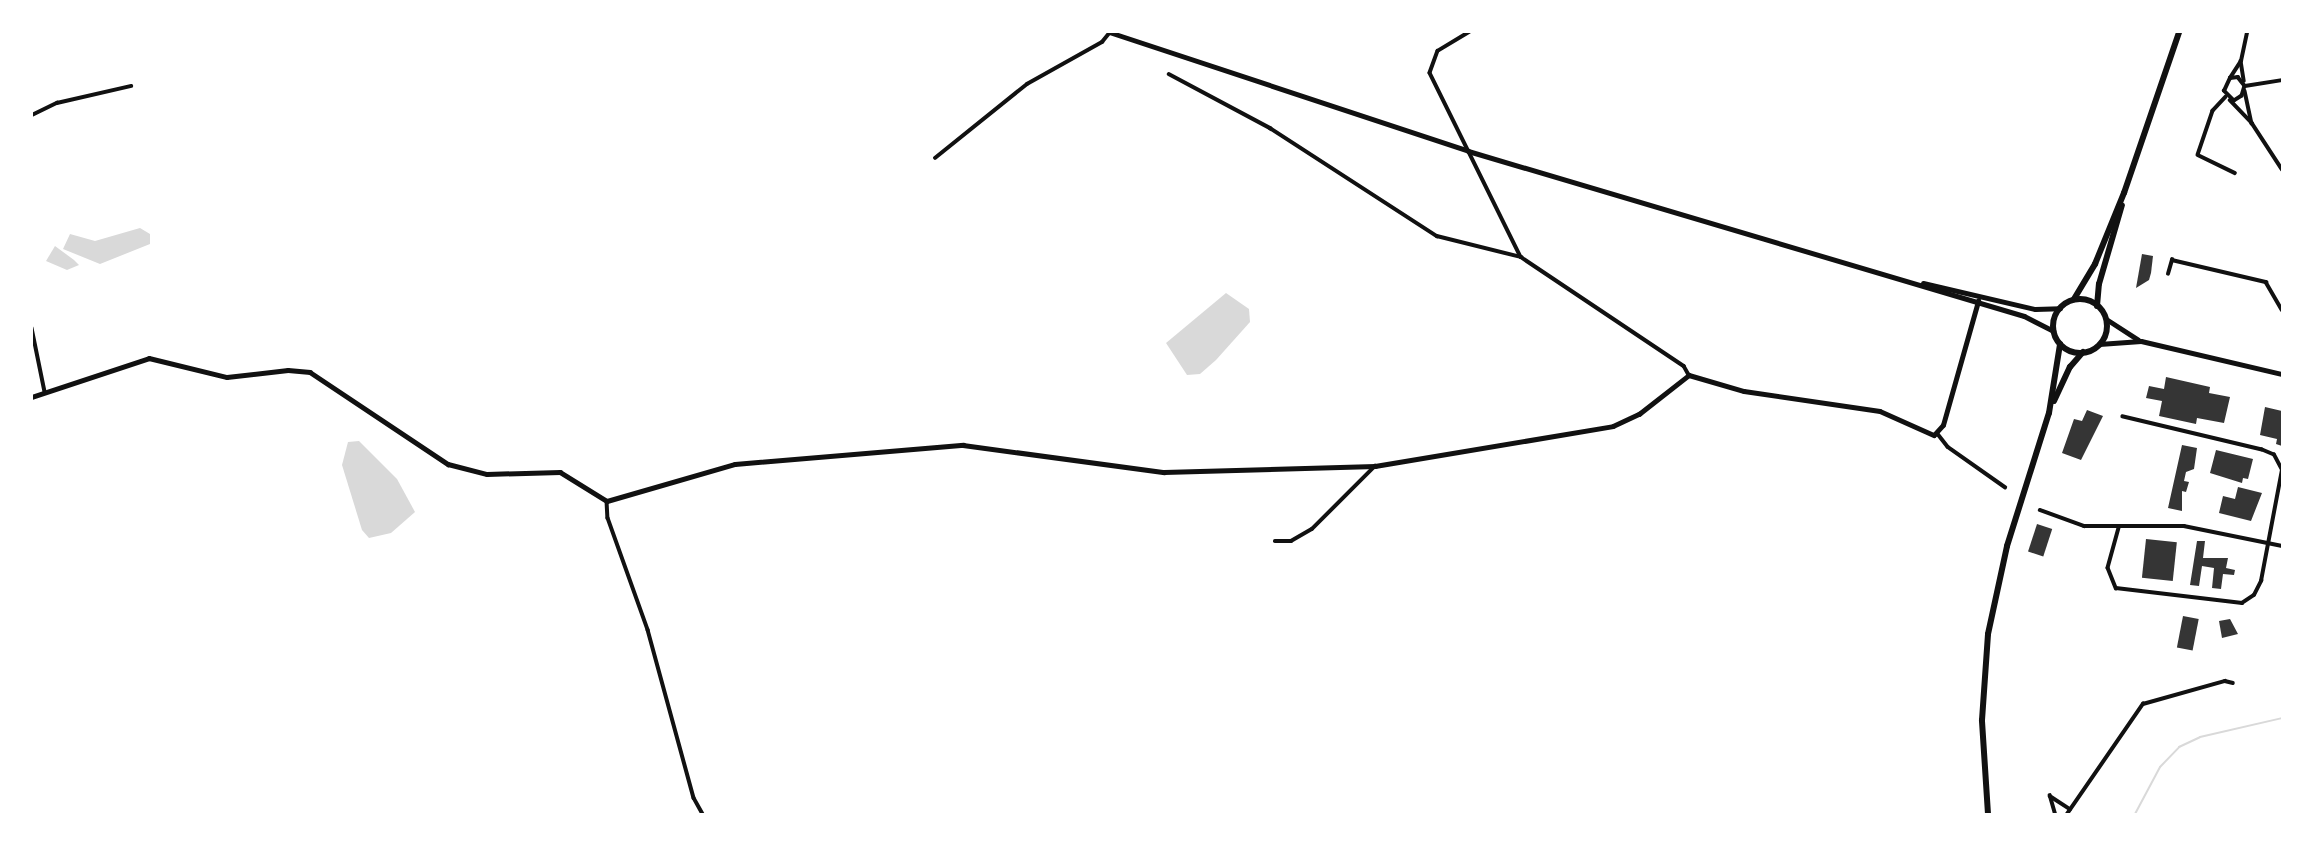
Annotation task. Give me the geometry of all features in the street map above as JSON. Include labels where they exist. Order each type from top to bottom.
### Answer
[{"type":"main road","points":[[1110,32],[1468,151],[2024,316],[2053,331],[2060,344],[2049,413]]},
{"type":"main road","points":[[1909,281],[2035,309],[2060,307],[2074,299],[2095,264],[2124,193],[2179,32]]},
{"type":"main road","points":[[2097,306],[2099,284],[2124,193]]},
{"type":"main road","points":[[2074,299],[2097,306],[2106,319],[2141,341]]},
{"type":"main road","points":[[2053,331],[2060,307]]},
{"type":"main road","points":[[2099,344],[2106,319]]},
{"type":"main road","points":[[1988,814],[1982,720],[1988,634],[2007,546],[2049,413],[2070,367],[2083,352],[2099,344],[2141,341],[2282,372]]},
{"type":"main road","points":[[2060,344],[2083,352]]},
{"type":"street","points":[[935,158],[1027,84],[1102,42],[1110,32]]},
{"type":"street","points":[[1470,32],[1438,51],[1430,73],[1521,257]]},
{"type":"street","points":[[2247,32],[2241,61],[2252,123]]},
{"type":"street","points":[[2235,173],[2198,155],[2213,111],[2228,98],[2230,78],[2241,61]]},
{"type":"street","points":[[1169,74],[1270,128],[1426,230],[1471,247],[1521,257],[1684,366],[1689,375],[1744,391],[1880,411],[1938,434],[1948,447],[2005,487]]},
{"type":"street","points":[[2230,78],[2244,85],[2283,80]]},
{"type":"street","points":[[2228,98],[2238,100],[2244,85]]},
{"type":"street","points":[[32,116],[57,103],[131,86]]},
{"type":"street","points":[[2228,98],[2252,123],[2283,169]]},
{"type":"street","points":[[2168,275],[2172,260],[2266,282],[2283,310]]},
{"type":"street","points":[[1938,434],[1979,295]]},
{"type":"street","points":[[32,328],[45,392]]},
{"type":"street","points":[[32,397],[149,358],[228,377],[288,370],[310,372],[448,464],[487,474],[560,472],[607,501],[734,464],[963,445],[1164,472],[1375,466],[1613,426],[1639,414],[1689,375]]},
{"type":"street","points":[[2119,528],[2108,568],[2116,588],[2231,604],[2254,595],[2270,544],[2282,470],[2274,455],[2123,417]]},
{"type":"street","points":[[1275,541],[1291,541],[1312,529],[1375,466]]},
{"type":"street","points":[[607,501],[608,517],[648,630],[694,798],[703,814]]},
{"type":"street","points":[[2040,510],[2073,523],[2119,528],[2184,526],[2283,546]]},
{"type":"street","points":[[2067,814],[2143,704],[2225,681],[2233,683]]},
{"type":"street","points":[[2055,814],[2050,796],[2070,809]]},
{"type":"shaded area","points":[[140,228],[150,234],[150,244],[100,264],[63,249],[70,234],[95,241]]},
{"type":"shaded area","points":[[55,246],[79,265],[67,270],[46,261]]},
{"type":"shaded area","points":[[1226,293],[1249,309],[1250,322],[1200,374],[1187,375],[1166,343]]},
{"type":"shaded area","points":[[359,441],[397,479],[415,512],[391,533],[369,538],[362,530],[342,465],[348,442]]},
{"type":"building","points":[[2142,254],[2153,256],[2151,273],[2149,280],[2136,288]]},
{"type":"building","points":[[2166,377],[2210,387],[2209,393],[2230,397],[2224,423],[2197,418],[2196,424],[2159,416],[2162,401],[2146,398],[2149,386],[2164,389]]},
{"type":"building","points":[[2265,407],[2282,411],[2282,446],[2276,444],[2277,439],[2260,435]]},
{"type":"building","points":[[2087,410],[2103,416],[2081,460],[2062,453],[2074,419],[2082,421]]},
{"type":"building","points":[[2182,445],[2197,448],[2194,469],[2186,472],[2184,481],[2189,482],[2186,492],[2182,491],[2182,511],[2168,508]]},
{"type":"building","points":[[2216,450],[2253,459],[2248,479],[2243,478],[2242,483],[2210,473]]},
{"type":"building","points":[[2238,487],[2262,493],[2251,521],[2219,513],[2223,496],[2235,499]]},
{"type":"building","points":[[2037,524],[2052,529],[2043,557],[2028,552]]},
{"type":"building","points":[[2146,539],[2177,542],[2173,581],[2142,578]]},
{"type":"building","points":[[2197,541],[2205,541],[2203,558],[2228,558],[2226,568],[2235,570],[2234,575],[2223,574],[2221,589],[2212,588],[2214,568],[2202,566],[2199,586],[2190,585]]},
{"type":"building","points":[[2183,616],[2199,619],[2193,650],[2177,647]]},
{"type":"building","points":[[2230,619],[2238,634],[2222,638],[2219,621]]},
{"type":"waterway","points":[[2135,814],[2160,767],[2179,747],[2200,737],[2282,718]]}]
